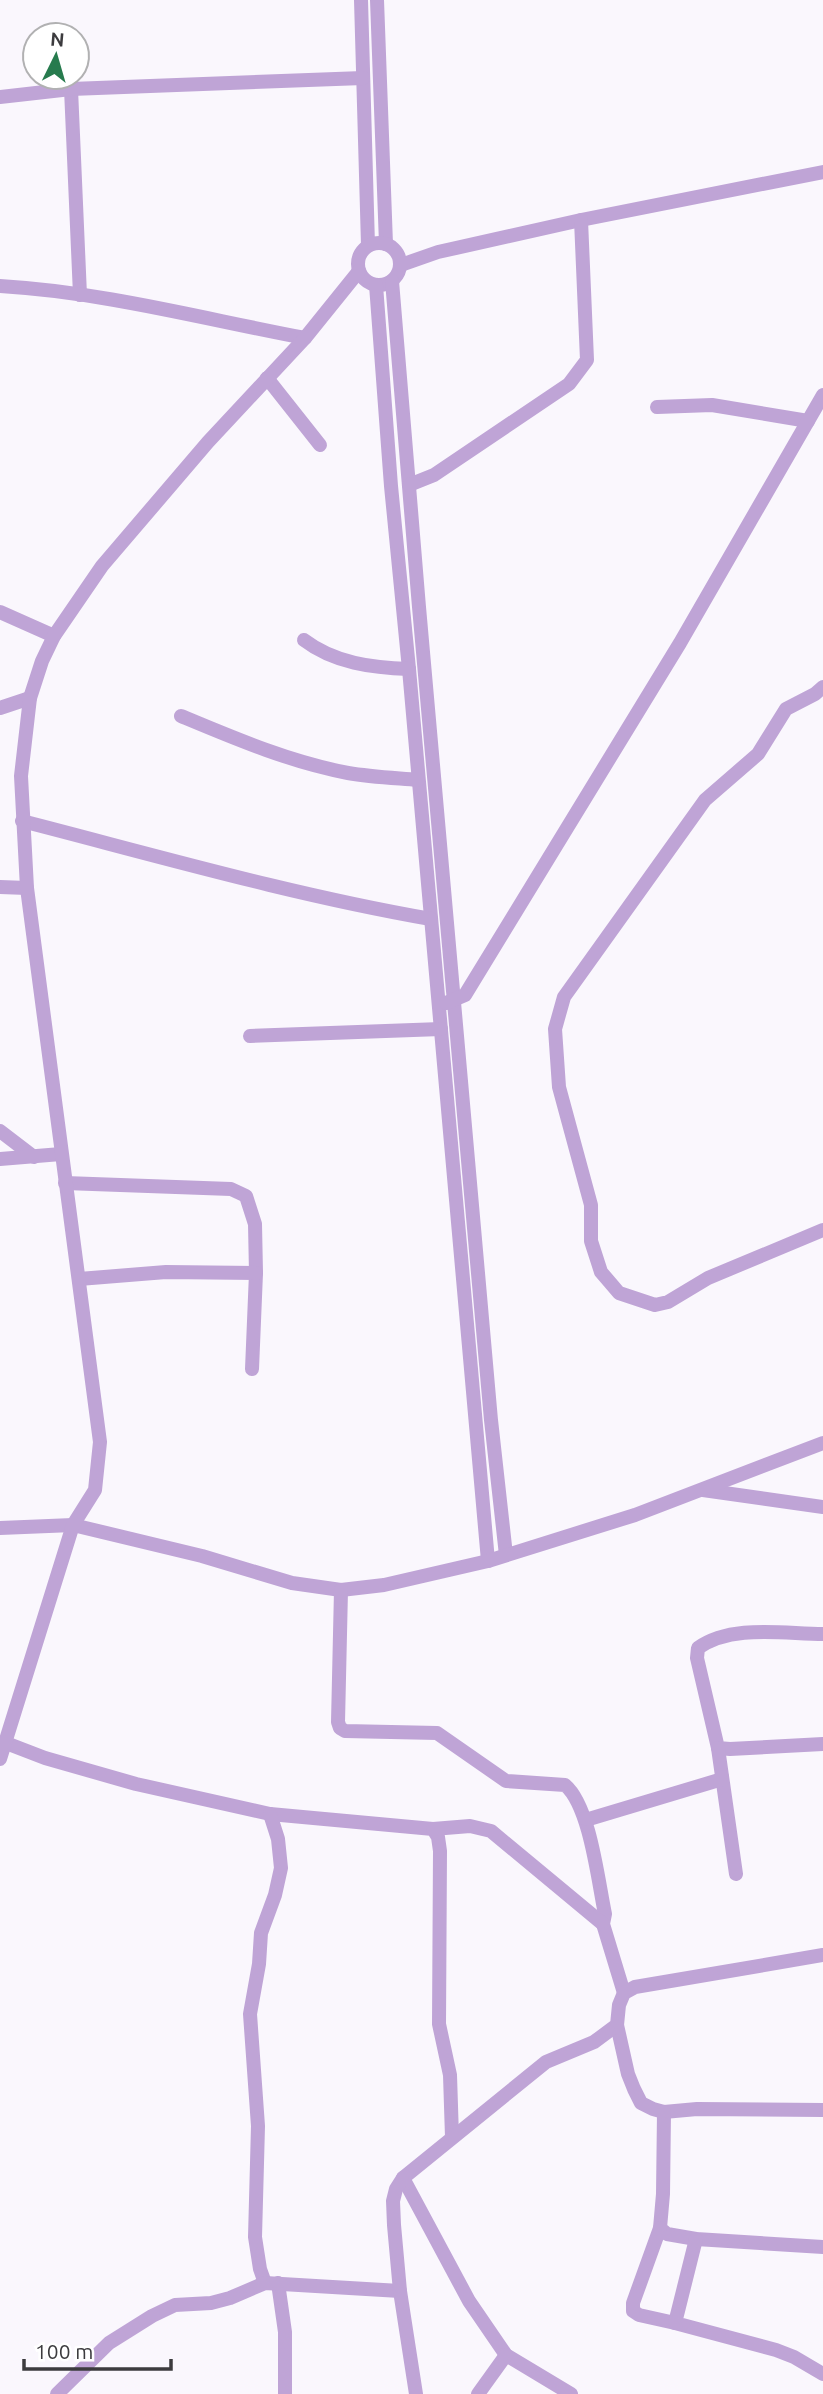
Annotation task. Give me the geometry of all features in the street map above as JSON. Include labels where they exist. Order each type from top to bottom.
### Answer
[{"type":"street","points":[[361,0],[368,245],[359,257],[359,271],[363,278],[376,285],[385,285],[398,274],[401,265],[399,256],[394,248],[386,244],[380,242],[368,245]]},
{"type":"street","points":[[377,0],[386,244]]},
{"type":"street","points":[[91,88],[363,78]]},
{"type":"street","points":[[0,97],[53,91]]},
{"type":"street","points":[[71,91],[80,295]]},
{"type":"street","points":[[401,265],[438,252],[581,220],[823,172]]},
{"type":"street","points":[[409,485],[433,475],[569,384],[587,360],[581,220]]},
{"type":"street","points":[[0,1759],[58,1567],[73,1525],[95,1490],[100,1442],[27,888],[21,776],[30,698],[42,661],[54,636],[102,566],[208,442],[305,338],[359,271]]},
{"type":"street","points":[[392,281],[491,1420],[506,1555]]},
{"type":"street","points":[[376,285],[391,486],[410,668],[488,1561]]},
{"type":"street","points":[[0,286],[39,288],[160,308],[305,338]]},
{"type":"street","points":[[267,378],[320,446]]},
{"type":"street","points":[[439,1004],[454,1002],[465,995],[680,643],[823,395]]},
{"type":"street","points":[[657,407],[712,405],[808,421]]},
{"type":"street","points":[[0,612],[54,636]]},
{"type":"street","points":[[304,640],[313,647],[343,660],[375,668],[410,668]]},
{"type":"street","points":[[823,687],[786,709],[758,754],[705,800],[564,997],[555,1029],[559,1087],[591,1205],[591,1241],[601,1272],[619,1293],[655,1305],[668,1302],[708,1278],[823,1230]]},
{"type":"street","points":[[0,708],[30,698]]},
{"type":"street","points":[[181,716],[294,760],[350,774],[418,780]]},
{"type":"street","points":[[22,821],[317,897],[431,919]]},
{"type":"street","points":[[0,887],[27,888]]},
{"type":"street","points":[[250,1036],[440,1029]]},
{"type":"street","points":[[0,1131],[34,1157]]},
{"type":"street","points":[[0,1159],[61,1154]]},
{"type":"street","points":[[65,1183],[232,1189],[246,1196],[255,1224],[252,1368]]},
{"type":"street","points":[[79,1279],[166,1272],[256,1273]]},
{"type":"street","points":[[0,1528],[73,1525],[202,1556],[292,1583],[341,1590],[384,1585],[488,1561],[635,1516],[823,1443]]},
{"type":"street","points":[[703,1490],[823,1507]]},
{"type":"street","points":[[341,1590],[340,1728],[345,1731],[437,1733],[506,1781],[565,1786],[571,1791],[585,1818],[605,1914],[603,1924],[624,1993]]},
{"type":"street","points":[[736,1874],[718,1748],[698,1648],[723,1636],[762,1632],[823,1634]]},
{"type":"street","points":[[6,1743],[45,1758],[136,1784],[270,1814],[433,1829],[470,1826],[492,1831],[603,1924]]},
{"type":"street","points":[[718,1748],[823,1744]]},
{"type":"street","points":[[585,1818],[693,1788],[722,1777]]},
{"type":"street","points":[[270,1814],[278,1839],[281,1868],[275,1895],[261,1933],[259,1964],[250,2014],[258,2126],[255,2237],[260,2269],[272,2283],[285,2332],[285,2394]]},
{"type":"street","points":[[433,1829],[438,1837],[440,1851],[439,2024],[450,2075],[452,2137]]},
{"type":"street","points":[[823,1955],[635,1987],[624,1993],[619,2005],[617,2025],[628,2074],[641,2103],[664,2112],[697,2109],[823,2110]]},
{"type":"street","points":[[416,2394],[394,2235],[393,2201],[396,2189],[403,2178],[546,2062],[594,2042],[617,2025]]},
{"type":"street","points":[[664,2112],[660,2228],[633,2311],[639,2315],[776,2350],[823,2374]]},
{"type":"street","points":[[403,2178],[469,2301],[506,2355],[571,2394]]},
{"type":"street","points":[[660,2228],[667,2234],[696,2239],[823,2247]]},
{"type":"street","points":[[674,2323],[696,2239]]},
{"type":"street","points":[[57,2394],[109,2343],[175,2305],[211,2303],[272,2283],[400,2291]]},
{"type":"street","points":[[478,2394],[506,2355]]}]
